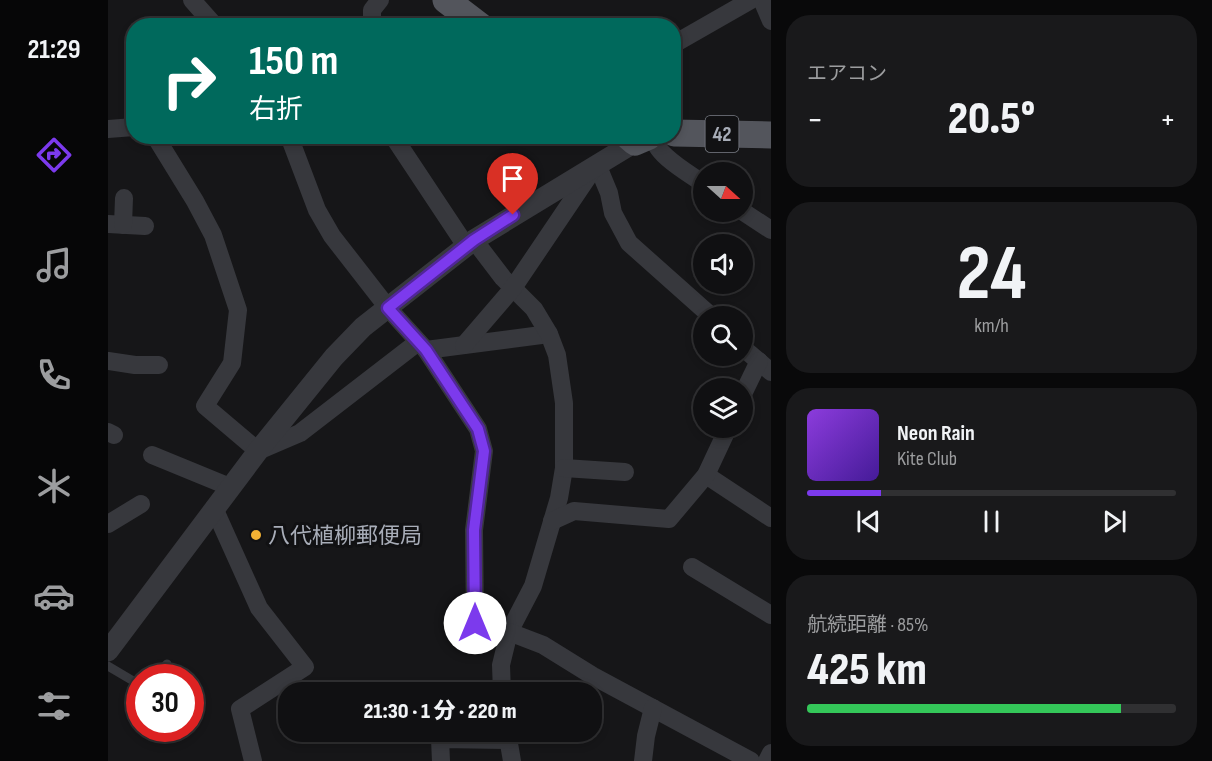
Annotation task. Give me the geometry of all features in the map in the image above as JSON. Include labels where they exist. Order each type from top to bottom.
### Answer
[{"type":"main road","points":[[446,0],[470,18]]},
{"type":"main road","name":"42","points":[[681,133],[771,135]]},
{"type":"street","points":[[192,0],[208,18]]},
{"type":"street","points":[[372,18],[372,10],[380,0]]},
{"type":"street","points":[[681,40],[751,0]]},
{"type":"street","points":[[762,0],[771,21]]},
{"type":"street","points":[[108,129],[126,128]]},
{"type":"street","points":[[160,144],[213,235],[238,310],[232,363],[205,406],[258,451]]},
{"type":"street","points":[[291,144],[317,210],[332,236],[388,308],[422,346],[478,429],[484,451],[474,530],[475,623],[509,632],[543,645],[592,675],[751,761]]},
{"type":"street","points":[[399,144],[470,243],[534,309],[549,334],[557,355],[564,403],[564,468],[552,521],[532,586],[509,632],[501,665],[502,682]]},
{"type":"street","points":[[108,651],[258,451],[334,357],[363,327],[470,243],[632,144]]},
{"type":"street","points":[[654,144],[659,152],[693,176]]},
{"type":"street","points":[[464,345],[513,288],[597,164]]},
{"type":"street","points":[[597,164],[609,193],[613,213],[629,243],[700,306]]},
{"type":"street","points":[[124,198],[115,224],[145,226]]},
{"type":"street","points":[[753,218],[771,230]]},
{"type":"street","points":[[258,451],[300,433],[422,346],[464,345],[549,334]]},
{"type":"street","points":[[753,356],[765,366],[753,382]]},
{"type":"street","points":[[108,361],[135,365],[159,365]]},
{"type":"street","points":[[552,521],[574,511],[669,519],[706,475],[723,438]]},
{"type":"street","points":[[152,455],[230,487]]},
{"type":"street","points":[[564,468],[625,472]]},
{"type":"street","points":[[706,475],[771,518]]},
{"type":"street","points":[[108,524],[141,504]]},
{"type":"street","points":[[214,508],[259,608],[305,667],[240,709],[254,761]]},
{"type":"street","points":[[692,567],[771,615]]},
{"type":"street","points":[[643,761],[653,708]]},
{"type":"street","points":[[440,742],[441,761]]},
{"type":"street","points":[[509,742],[512,761]]},
{"type":"street","points":[[767,761],[771,753]]},
{"type":"lane","points":[[108,666],[126,677]]},
{"type":"place","name":"八代植柳郵便局","points":[[256,535]]},
{"type":"route","points":[[475,623],[474,530],[484,451],[478,429],[426,350],[388,308],[474,240],[513,215]]}]
